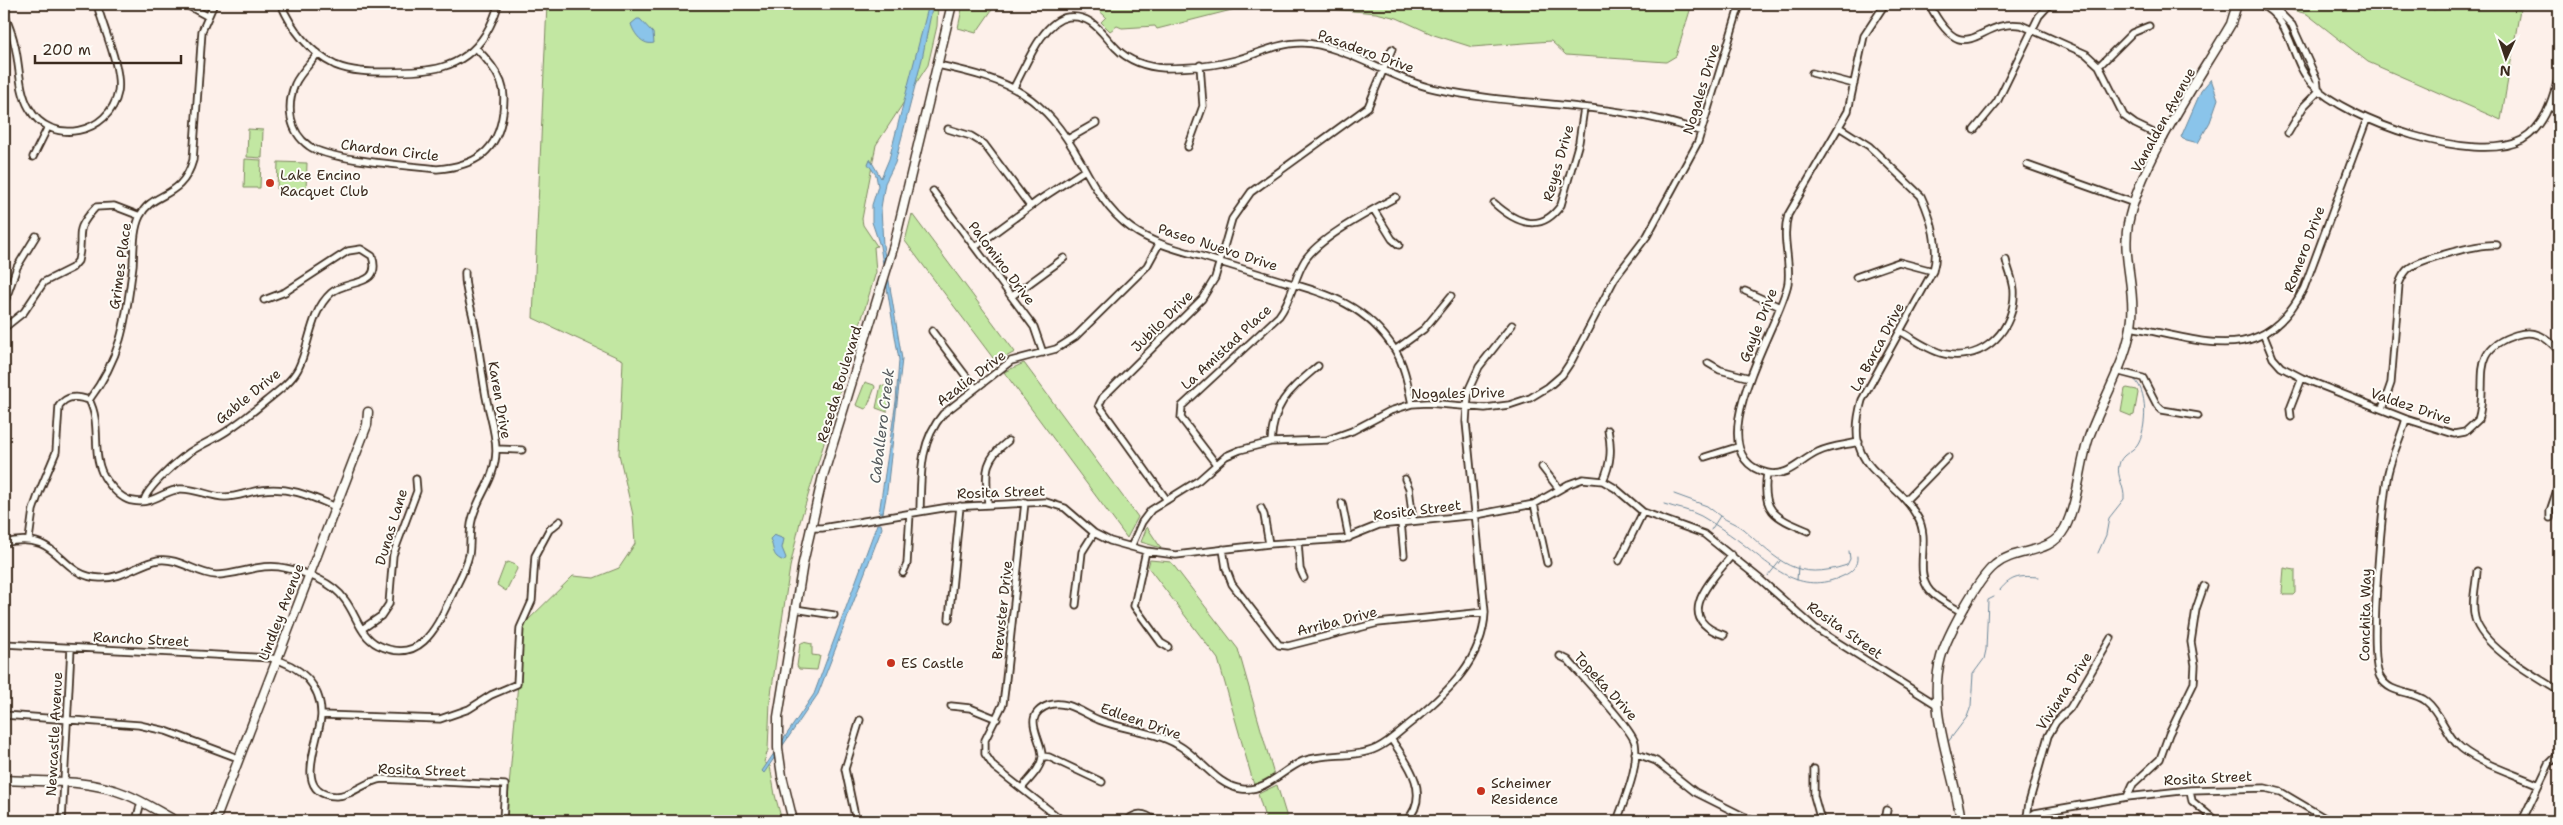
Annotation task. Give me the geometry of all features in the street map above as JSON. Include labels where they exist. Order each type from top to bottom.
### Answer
[{"type":"main road","name":"Reseda Boulevard","points":[[793,821],[782,776],[778,749],[780,703],[810,528],[823,476],[888,268],[952,4]]},
{"type":"main road","name":"Vanalden Avenue","points":[[1961,821],[1937,705],[1936,687],[1940,660],[1948,636],[1994,565],[2048,546],[2064,529],[2077,495],[2089,438],[2116,371],[2131,327],[2132,302],[2127,241],[2128,223],[2134,203],[2164,138],[2231,24],[2237,4]]},
{"type":"main road","name":"Lindley Avenue","points":[[215,821],[367,425],[368,412]]},
{"type":"main road","points":[[4,780],[64,783],[105,788],[141,802],[176,821]]},
{"type":"street","points":[[4,13],[14,41],[24,98],[33,114],[48,126],[70,132],[84,130],[101,121],[112,110],[118,91],[117,75],[97,4]]},
{"type":"street","points":[[185,4],[207,16]]},
{"type":"street","name":"Grimes Place","points":[[89,400],[112,366],[120,344],[126,318],[140,216],[152,203],[178,188],[189,172],[192,160],[202,31],[207,16],[214,4]]},
{"type":"street","points":[[281,4],[287,19],[300,37],[334,64],[347,69],[398,72],[438,70],[459,62],[476,48],[491,24],[498,4]]},
{"type":"street","name":"Nogales Drive","points":[[1131,547],[1147,514],[1199,480],[1226,456],[1240,450],[1271,442],[1327,440],[1352,431],[1390,411],[1412,404],[1428,403],[1467,407],[1498,407],[1519,403],[1548,387],[1562,375],[1572,360],[1615,278],[1647,236],[1702,132],[1740,4]]},
{"type":"street","name":"Gayle Drive","points":[[1737,447],[1736,430],[1750,378],[1780,307],[1788,282],[1785,226],[1788,215],[1848,111],[1864,36],[1885,4]]},
{"type":"street","points":[[1929,4],[1946,31],[1963,39],[1973,39],[2012,23],[2086,54],[2099,66],[2124,116],[2135,124],[2164,138]]},
{"type":"street","points":[[1974,130],[1997,102],[2039,16],[2050,4]]},
{"type":"street","points":[[2259,4],[2270,10],[2282,23],[2304,72],[2314,86],[2367,119],[2411,135],[2484,149],[2505,146],[2523,139],[2539,124],[2550,107],[2559,76]]},
{"type":"street","points":[[2271,4],[2292,25],[2319,88]]},
{"type":"street","name":"Pasadero Drive","points":[[1014,88],[1051,24],[1068,17],[1080,17],[1096,25],[1117,50],[1138,63],[1165,68],[1225,62],[1301,43],[1325,47],[1436,89],[1662,118],[1702,132]]},
{"type":"street","points":[[2099,66],[2132,33],[2149,26]]},
{"type":"street","name":"Chardon Circle","points":[[318,53],[296,82],[289,102],[292,124],[304,142],[310,147],[331,155],[437,169],[453,168],[475,161],[490,148],[501,128],[503,88],[490,61],[476,48]]},
{"type":"street","name":"Jubilo Drive","points":[[1167,500],[1099,406],[1103,397],[1202,299],[1220,262],[1232,219],[1251,192],[1361,113],[1373,98],[1392,49]]},
{"type":"street","name":"Paseo Nuevo Drive","points":[[938,65],[982,76],[1014,88],[1032,98],[1054,119],[1115,214],[1131,228],[1158,244],[1321,291],[1355,308],[1371,320],[1395,350],[1406,376],[1412,404]]},
{"type":"street","points":[[1188,147],[1202,106],[1200,65]]},
{"type":"street","points":[[1812,73],[1854,84]]},
{"type":"street","points":[[2288,133],[2304,106],[2319,88]]},
{"type":"street","points":[[2550,107],[2559,111]]},
{"type":"street","name":"Reyes Drive","points":[[1494,203],[1510,216],[1526,222],[1546,220],[1555,213],[1561,205],[1579,142],[1584,108]]},
{"type":"street","name":"Romero Drive","points":[[2131,327],[2232,343],[2264,336],[2280,324],[2293,309],[2304,288],[2367,119]]},
{"type":"street","points":[[1068,139],[1096,123]]},
{"type":"street","points":[[33,157],[48,126]]},
{"type":"street","name":"La Barca Drive","points":[[1839,127],[1869,146],[1921,196],[1926,207],[1936,250],[1933,272],[1862,400],[1858,414],[1859,442],[1868,465],[1906,500],[1920,520],[1924,538],[1922,577],[1930,591],[1962,612]]},
{"type":"street","points":[[948,129],[971,136],[984,144],[1030,206]]},
{"type":"street","points":[[2027,165],[2134,203]]},
{"type":"street","points":[[975,247],[1030,206],[1085,170]]},
{"type":"street","name":"Palomino Drive","points":[[934,191],[1034,327],[1043,353]]},
{"type":"street","name":"La Amistad Place","points":[[1216,464],[1182,420],[1181,408],[1279,316],[1301,267],[1313,250],[1324,240],[1396,197]]},
{"type":"street","points":[[4,328],[24,312],[44,282],[72,268],[78,262],[81,226],[96,207],[114,206],[140,216]]},
{"type":"street","points":[[1374,210],[1392,239],[1400,245]]},
{"type":"street","points":[[4,304],[17,267],[36,236]]},
{"type":"street","name":"Azalia Drive","points":[[920,511],[923,450],[927,438],[943,414],[1011,361],[1056,349],[1074,337],[1147,266],[1158,244]]},
{"type":"street","points":[[2382,409],[2392,375],[2399,284],[2407,269],[2416,263],[2482,245],[2497,245]]},
{"type":"street","name":"Gable Drive","points":[[144,501],[154,485],[184,457],[226,432],[286,383],[298,367],[316,314],[326,298],[337,289],[365,280],[371,276],[374,269],[372,256],[361,249],[348,251],[285,292],[264,300]]},
{"type":"street","points":[[1012,296],[1064,258]]},
{"type":"street","points":[[1900,332],[1944,354],[1966,354],[1988,346],[2004,330],[2010,316],[2014,291],[2006,260]]},
{"type":"street","points":[[1856,277],[1900,262],[1933,272]]},
{"type":"street","name":"Karen Drive","points":[[30,539],[48,546],[81,572],[101,578],[123,575],[160,560],[180,563],[215,575],[272,566],[308,576],[339,591],[362,629],[376,644],[392,649],[413,647],[430,637],[466,563],[472,521],[493,473],[496,449],[476,329],[464,285],[465,272]]},
{"type":"street","points":[[1745,291],[1780,307]]},
{"type":"street","points":[[1395,350],[1424,329],[1451,296]]},
{"type":"street","points":[[1406,821],[1412,815],[1417,804],[1417,788],[1408,762],[1391,739],[1446,693],[1458,678],[1479,643],[1484,628],[1485,612],[1466,422],[1467,407],[1469,388],[1479,367],[1512,325]]},
{"type":"street","points":[[932,331],[975,388]]},
{"type":"street","name":"Valdez Drive","points":[[2264,336],[2273,358],[2281,367],[2302,378],[2406,419],[2454,434],[2465,432],[2474,426],[2480,414],[2484,363],[2491,346],[2499,340],[2524,333],[2545,336],[2558,346]]},
{"type":"street","points":[[1708,363],[1720,370],[1750,378]]},
{"type":"street","points":[[1271,442],[1278,405],[1289,391],[1318,366]]},
{"type":"street","points":[[2116,371],[2142,378],[2157,406],[2162,410],[2198,416]]},
{"type":"street","points":[[2291,417],[2290,409],[2302,378]]},
{"type":"street","points":[[4,543],[30,539],[36,503],[56,452],[59,406],[64,400],[79,396],[89,400],[95,415],[98,461],[105,479],[127,500],[144,501],[157,499],[178,490],[227,497],[271,489],[293,491],[336,507]]},
{"type":"street","name":"Conchita Way","points":[[2406,419],[2388,472],[2386,488],[2377,576],[2376,656],[2378,672],[2385,684],[2391,688],[2427,701],[2457,744],[2471,755],[2538,785]]},
{"type":"street","points":[[1603,481],[1610,466],[1611,447],[1608,430]]},
{"type":"street","points":[[988,504],[988,464],[996,450],[1008,441]]},
{"type":"street","points":[[1705,457],[1737,447],[1750,464],[1767,473],[1784,473],[1818,452],[1859,442]]},
{"type":"street","points":[[496,449],[522,450]]},
{"type":"street","points":[[1906,500],[1948,457]]},
{"type":"street","points":[[1542,467],[1559,490]]},
{"type":"street","points":[[1767,473],[1764,490],[1767,504],[1783,522],[1808,532]]},
{"type":"street","name":"Dunas Lane","points":[[362,629],[381,616],[388,604],[393,555],[417,491],[416,478]]},
{"type":"street","points":[[1405,479],[1409,488],[1413,521]]},
{"type":"street","name":"Rosita Street","points":[[810,528],[822,528],[960,506],[1025,502],[1054,503],[1065,508],[1094,533],[1110,541],[1146,551],[1176,555],[1269,544],[1349,538],[1373,526],[1476,515],[1534,504],[1583,479],[1603,481],[1615,488],[1643,512],[1697,530],[1732,555],[1815,628],[1937,705]]},
{"type":"street","points":[[2550,518],[2550,511],[2559,484]]},
{"type":"street","name":"Brewster Drive","points":[[1025,502],[1003,704],[985,740],[985,754],[994,767],[1063,821]]},
{"type":"street","points":[[1342,503],[1349,538]]},
{"type":"street","points":[[1534,504],[1547,563]]},
{"type":"street","points":[[949,619],[960,506]]},
{"type":"street","points":[[1261,508],[1269,544]]},
{"type":"street","points":[[1619,561],[1643,512]]},
{"type":"street","points":[[903,573],[908,564],[910,513]]},
{"type":"street","points":[[321,715],[440,719],[470,709],[491,695],[515,685],[517,682],[520,624],[533,597],[534,556],[549,530],[560,521]]},
{"type":"street","points":[[1401,522],[1404,555]]},
{"type":"street","points":[[1076,605],[1082,552],[1094,533]]},
{"type":"street","points":[[1298,542],[1300,569],[1304,578]]},
{"type":"street","name":"Arriba Drive","points":[[1223,549],[1226,568],[1232,584],[1279,645],[1288,646],[1378,623],[1485,612]]},
{"type":"street","points":[[1146,551],[1134,606],[1161,643],[1168,647]]},
{"type":"street","points":[[1724,635],[1705,625],[1698,607],[1700,596],[1732,555]]},
{"type":"street","points":[[2477,571],[2475,619],[2481,629],[2490,642],[2506,657],[2559,691]]},
{"type":"street","points":[[2127,797],[2133,784],[2160,759],[2169,734],[2194,682],[2195,665],[2190,642],[2197,602],[2204,586]]},
{"type":"street","points":[[795,609],[834,615]]},
{"type":"street","name":"Viviana Drive","points":[[2025,819],[2048,736],[2070,708],[2111,638]]},
{"type":"street","name":"Rancho Street","points":[[4,644],[276,659]]},
{"type":"street","name":"Newcastle Avenue","points":[[62,821],[71,648]]},
{"type":"street","name":"Topeka Drive","points":[[1560,656],[1568,660],[1633,737],[1635,753],[1631,778],[1617,821]]},
{"type":"street","name":"Rosita Street","points":[[276,659],[299,670],[310,681],[318,698],[321,715],[310,767],[312,779],[318,788],[326,794],[344,795],[372,780],[382,779],[505,785],[503,821]]},
{"type":"street","name":"Edleen Drive","points":[[1042,756],[1034,734],[1035,719],[1038,712],[1052,704],[1070,706],[1098,720],[1174,743],[1188,752],[1225,783],[1243,789],[1254,789],[1264,786],[1303,761],[1364,752],[1376,748],[1391,739]]},
{"type":"street","points":[[951,706],[970,708],[997,719]]},
{"type":"street","points":[[4,715],[140,725],[166,731],[238,758]]},
{"type":"street","points":[[856,821],[845,769],[860,720]]},
{"type":"street","points":[[1635,753],[1656,760],[1695,792],[1752,821]]},
{"type":"street","points":[[2522,821],[2549,764],[2559,754]]},
{"type":"street","points":[[1022,788],[1038,768],[1042,756],[1049,757],[1102,782]]},
{"type":"street","points":[[1814,769],[1814,796],[1821,821]]},
{"type":"street","name":"Rosita Street","points":[[2025,819],[2035,813],[2127,797],[2190,790],[2272,789],[2330,821]]},
{"type":"street","points":[[2190,790],[2192,801],[2216,821]]},
{"type":"street","points":[[136,821],[141,802]]},
{"type":"street","points":[[1885,821],[1887,810]]},
{"type":"street","points":[[1125,821],[1137,813],[1143,813],[1155,821]]},
{"type":"green space","points":[[547,4],[938,4],[937,26],[928,65],[876,145],[862,219],[863,225],[877,246],[874,247],[876,272],[800,522],[790,567],[770,701],[768,750],[764,762],[770,766],[782,821],[506,821],[523,625],[573,576],[594,578],[619,568],[635,544],[633,515],[619,454],[623,360],[533,318]]},
{"type":"green space","points":[[963,4],[996,4],[976,33],[958,28]]},
{"type":"green space","points":[[1092,4],[1255,4],[1157,29],[1155,26],[1122,28],[1117,26],[1110,31],[1101,22],[1106,17]]},
{"type":"green space","points":[[1275,4],[1692,4],[1676,56],[1666,62],[1566,55],[1551,41],[1472,47],[1434,35],[1397,18],[1376,13]]},
{"type":"green space","points":[[2282,4],[2428,4],[2433,10],[2477,5],[2520,9],[2501,120],[2368,62],[2307,14],[2289,9]]},
{"type":"green space","points":[[248,129],[263,130],[262,158],[247,157]]},
{"type":"green space","points":[[245,159],[261,160],[260,188],[244,188]]},
{"type":"green space","points":[[278,162],[307,163],[306,190],[277,189]]},
{"type":"green space","points":[[912,214],[1015,352],[996,362],[905,241]]},
{"type":"green space","points":[[1024,363],[1138,517],[1127,538],[1004,372]]},
{"type":"green space","points":[[865,382],[875,387],[865,409],[856,405]]},
{"type":"green space","points":[[881,385],[892,389],[887,412],[876,408]]},
{"type":"green space","points":[[2125,389],[2137,390],[2138,393],[2134,415],[2131,416],[2121,412]]},
{"type":"green space","points":[[1147,527],[1161,548],[1141,542]]},
{"type":"green space","points":[[1150,560],[1171,562],[1238,649],[1274,775],[1254,785],[1218,659],[1148,567]]},
{"type":"green space","points":[[508,562],[516,565],[517,569],[506,591],[497,585],[505,564]]},
{"type":"green space","points":[[2284,568],[2295,570],[2295,593],[2293,595],[2284,595],[2282,592]]},
{"type":"green space","points":[[803,642],[812,644],[812,655],[820,656],[817,670],[799,669],[797,666],[800,644]]},
{"type":"green space","points":[[1277,785],[1288,821],[1266,821],[1258,794]]},
{"type":"water","points":[[929,4],[933,4],[922,59],[895,163],[885,183],[881,208],[883,245],[902,359],[887,491],[883,513],[879,513],[896,401],[899,360],[880,246],[872,222],[872,205],[878,186],[876,175],[868,164],[870,159],[881,178],[889,159]]},
{"type":"water","points":[[640,19],[653,33],[654,43],[646,43],[634,32],[631,24]]},
{"type":"water","points":[[2211,79],[2218,99],[2210,122],[2198,143],[2183,139],[2181,137],[2201,91]]},
{"type":"water","points":[[877,524],[881,524],[882,528],[818,694],[764,773],[762,771],[814,694]]},
{"type":"water","points":[[774,535],[784,539],[782,548],[786,558],[784,561],[777,557],[774,552],[770,539]]},
{"type":"waterway","points":[[2098,553],[2106,535],[2109,518],[2124,499],[2118,469],[2120,461],[2137,445],[2143,430],[2144,399],[2138,383],[2132,378]]},
{"type":"waterway","points":[[1674,494],[1707,506],[1720,516]]},
{"type":"waterway","points":[[1664,504],[1701,516],[1774,568],[1799,580],[1813,583],[1827,582],[1843,576],[1854,568],[1857,556]]},
{"type":"waterway","points":[[1711,530],[1720,516],[1741,527],[1778,559],[1801,570],[1829,570],[1847,565],[1850,559],[1849,551]]},
{"type":"waterway","points":[[1768,576],[1780,561]]},
{"type":"waterway","points":[[1797,580],[1798,566]]},
{"type":"waterway","points":[[2000,590],[2013,579],[2027,576],[2039,577]]},
{"type":"waterway","points":[[1948,742],[1967,717],[1971,706],[1973,674],[1984,659],[1986,650],[1988,600],[1994,597]]},
{"type":"place","name":"Lake Encino Racquet Club","points":[[270,183]]},
{"type":"place","name":"ES Castle","points":[[891,663]]},
{"type":"place","name":"Scheimer Residence","points":[[1481,791]]},
{"type":"water label","name":"Caballero Creek","points":[[882,426]]}]
